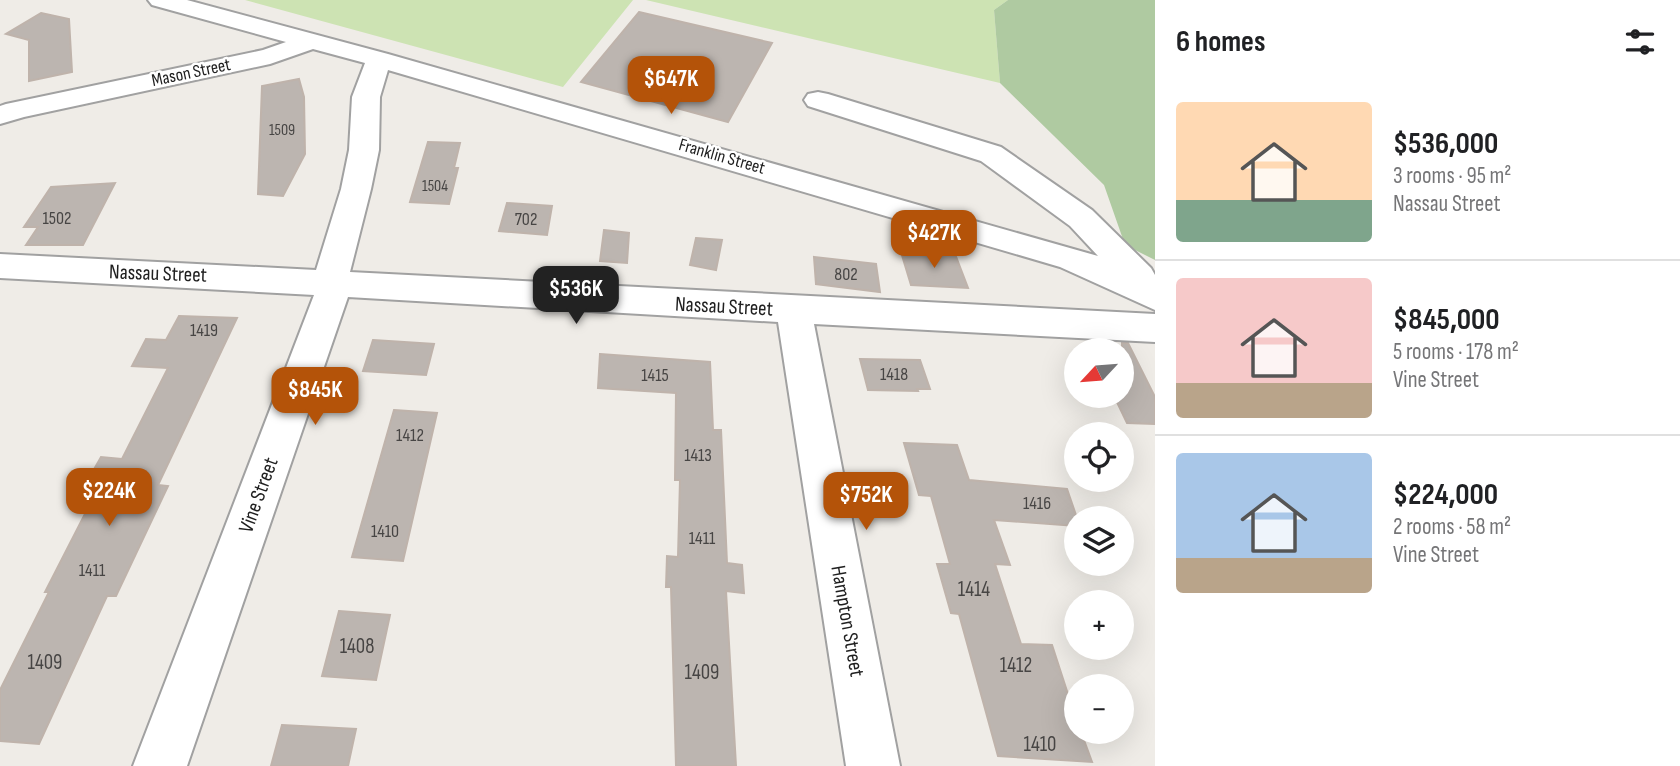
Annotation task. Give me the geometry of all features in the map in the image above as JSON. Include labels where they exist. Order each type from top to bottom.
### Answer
[{"type":"street","name":"Franklin Street","points":[[160,0],[379,59],[1071,258],[1155,295]]},
{"type":"street","name":"Mason Street","points":[[0,116],[70,98],[270,56],[311,41]]},
{"type":"street","name":"Vine Street","points":[[160,766],[331,297],[333,264],[356,189],[364,150],[366,97],[379,59]]},
{"type":"street","points":[[818,100],[991,153],[1081,218],[1155,295]]},
{"type":"street","name":"Nassau Street","points":[[0,266],[1155,328]]},
{"type":"street","name":"Hampton Street","points":[[794,310],[873,766]]},
{"type":"green space","points":[[245,0],[633,0],[563,87]]},
{"type":"green space","points":[[646,0],[1008,0],[994,10],[1000,83]]},
{"type":"green space","points":[[1008,0],[1155,0],[1155,260],[1125,245],[1104,185],[1000,83],[994,10]]},
{"type":"building","points":[[639,12],[772,43],[728,122],[581,82]]},
{"type":"building","points":[[41,13],[69,19],[72,72],[29,81],[29,40],[6,34]]},
{"type":"building","points":[[299,79],[304,97],[305,154],[283,196],[258,194],[262,86]]},
{"type":"building","points":[[428,142],[460,143],[454,168],[458,168],[449,204],[410,202]]},
{"type":"building","points":[[115,183],[83,245],[26,245],[38,227],[24,227],[51,187]]},
{"type":"building","points":[[507,203],[552,206],[547,235],[499,231]]},
{"type":"building","points":[[604,230],[629,233],[627,263],[600,261]]},
{"type":"building","points":[[696,238],[722,240],[716,270],[690,265]]},
{"type":"building","points":[[901,252],[955,254],[968,288],[911,285]]},
{"type":"building","points":[[814,257],[876,264],[880,292],[816,284]]},
{"type":"building","points":[[179,316],[237,318],[158,485],[168,486],[116,596],[107,596],[39,744],[0,741],[0,690],[49,592],[45,592],[87,510],[72,508],[101,457],[122,459],[168,368],[132,366],[146,339],[166,340]]},
{"type":"building","points":[[373,340],[434,344],[426,375],[363,371]]},
{"type":"building","points":[[600,354],[710,362],[713,430],[721,430],[727,563],[742,565],[744,593],[726,591],[736,766],[676,766],[671,587],[666,587],[667,556],[678,557],[680,480],[675,480],[676,393],[598,388]]},
{"type":"building","points":[[1134,355],[1155,397],[1155,424],[1127,422],[1120,408],[1134,408]]},
{"type":"building","points":[[860,359],[920,360],[930,389],[868,390]]},
{"type":"building","points":[[394,410],[437,413],[403,561],[352,557]]},
{"type":"building","points":[[904,443],[957,445],[969,480],[1064,489],[1064,492],[1068,492],[1073,506],[1064,506],[1064,525],[994,520],[1010,565],[995,564],[1021,644],[1052,645],[1064,682],[1064,744],[1085,744],[1092,762],[998,756],[959,614],[951,613],[937,564],[950,564],[931,496],[919,495]]},
{"type":"building","points":[[339,611],[390,615],[376,680],[322,676]]},
{"type":"building","points":[[282,725],[356,729],[348,766],[271,766]]}]
